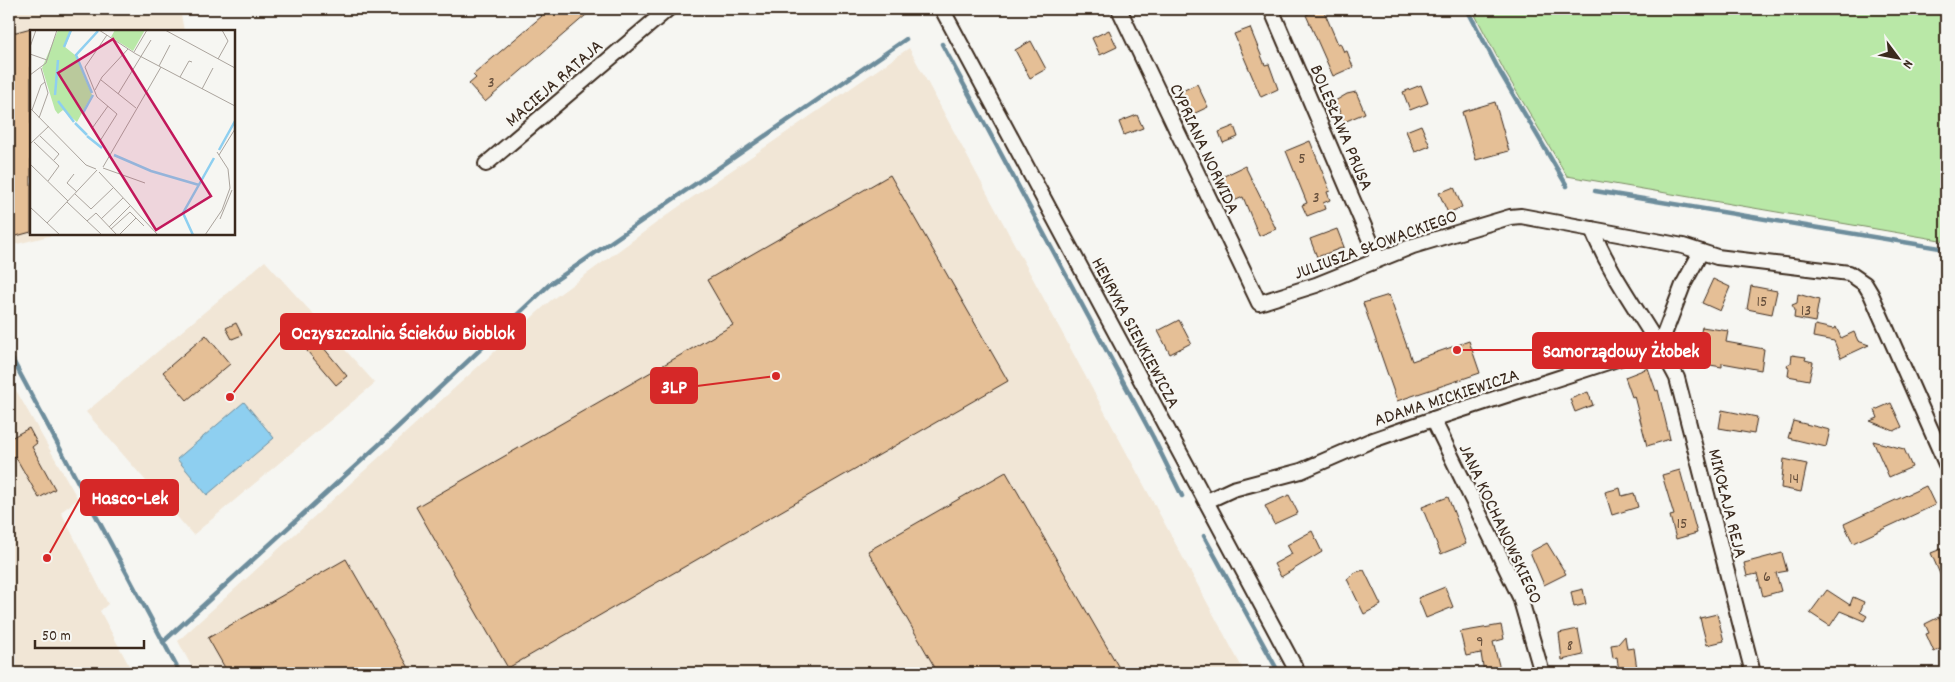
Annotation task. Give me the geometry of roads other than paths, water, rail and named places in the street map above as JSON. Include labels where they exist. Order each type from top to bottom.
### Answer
[{"type":"street","name":"MACIEJA RATAJA","points":[[486,164],[668,9]]},
{"type":"street","name":"HENRYKA SIENKIEWICZA","points":[[942,9],[1298,673]]},
{"type":"street","name":"CYPRIANA NORWIDA","points":[[1119,9],[1259,303]]},
{"type":"street","name":"BOLESŁAWA PRUSA","points":[[1272,11],[1378,259]]},
{"type":"street","name":"JULIUSZA SŁOWACKIEGO","points":[[1259,303],[1316,285],[1413,246],[1510,217],[1521,216],[1592,229]]},
{"type":"street","points":[[1592,229],[1683,246],[1717,256],[1849,273],[1865,284],[1946,464]]},
{"type":"street","name":"MIKOŁAJA REJA","points":[[1592,229],[1601,250],[1660,345],[1677,378],[1753,673]]},
{"type":"street","points":[[1660,345],[1683,285],[1701,252]]},
{"type":"street","name":"ADAMA MICKIEWICZA","points":[[1207,501],[1233,489],[1301,470],[1370,441],[1432,419],[1660,345]]},
{"type":"street","name":"JANA KOCHANOWSKIEGO","points":[[1432,419],[1520,597],[1542,673]]},
{"type":"water","points":[[244,402],[274,438],[207,495],[177,459]]},
{"type":"waterway","points":[[1467,9],[1500,72],[1567,186]]},
{"type":"waterway","points":[[163,642],[384,440],[550,284],[906,39]]},
{"type":"waterway","points":[[942,44],[1153,437],[1182,496]]},
{"type":"waterway","points":[[1595,191],[1946,249]]},
{"type":"waterway","points":[[9,353],[180,673]]},
{"type":"waterway","points":[[1204,536],[1279,673]]},
{"type":"place","name":"Samorządowy Żłobek","points":[[1457,350]]},
{"type":"place","name":"3LP","points":[[776,376]]},
{"type":"place","name":"Oczyszczalnia Ścieków Bioblok","points":[[230,397]]},
{"type":"place","name":"Hasco-Lek","points":[[47,558]]}]
